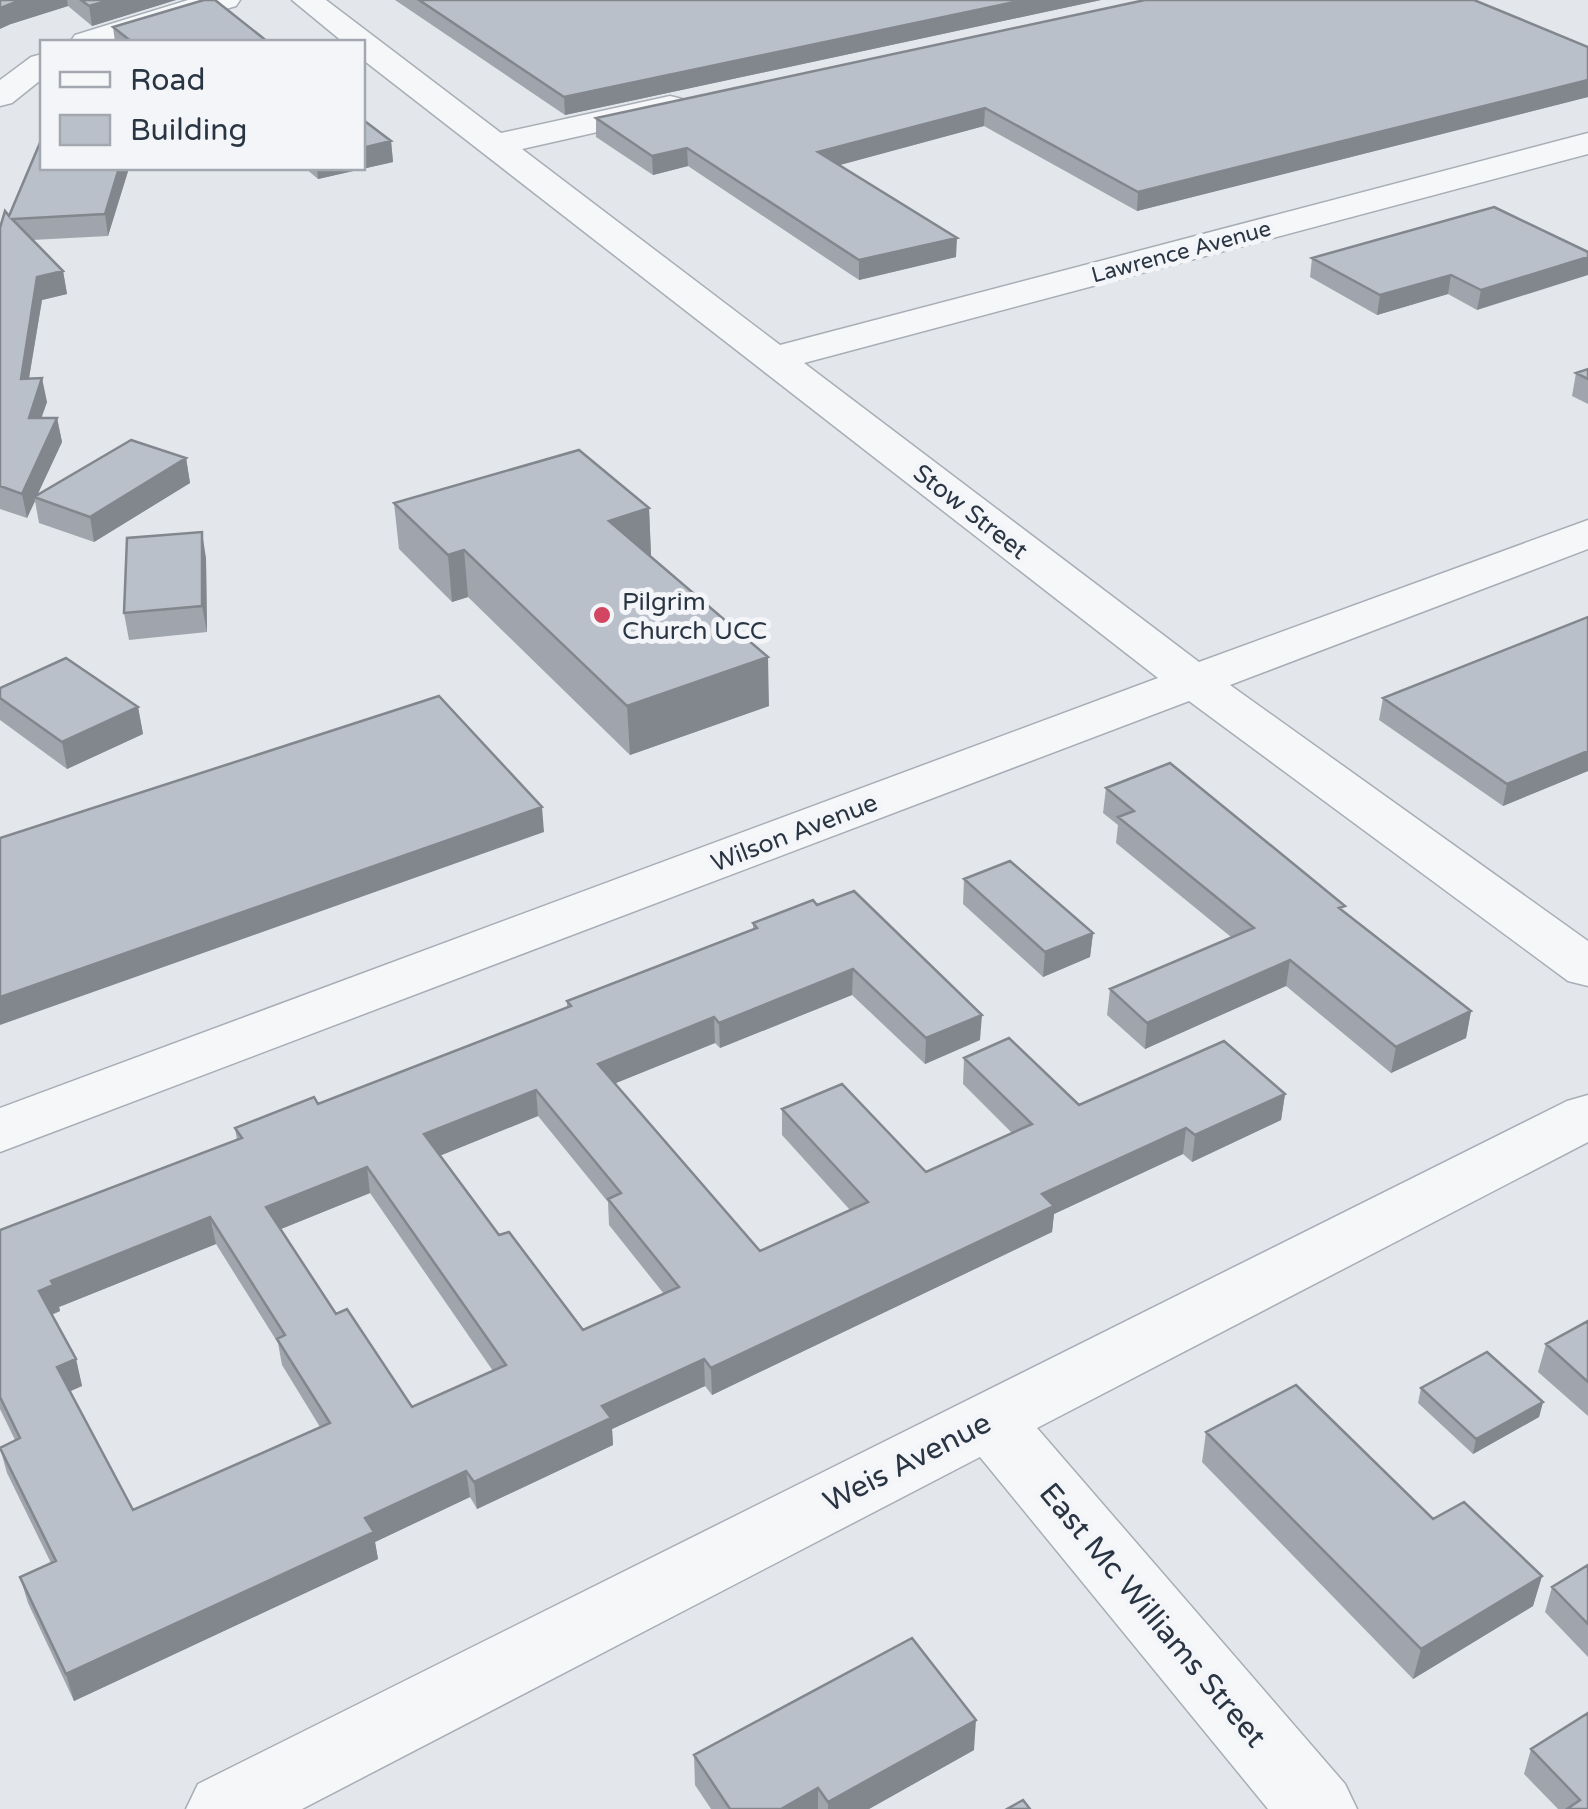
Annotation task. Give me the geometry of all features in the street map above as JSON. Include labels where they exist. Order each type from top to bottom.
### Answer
[{"type":"street","points":[[92,40],[158,16],[225,0]]},
{"type":"street","name":"Stow Street","points":[[308,0],[358,40]]},
{"type":"street","name":"Stow Street","points":[[365,45],[1192,682],[1588,968]]},
{"type":"street","points":[[0,96],[40,66]]},
{"type":"street","points":[[493,144],[704,99]]},
{"type":"street","name":"Lawrence Avenue","points":[[773,360],[1588,143]]},
{"type":"street","name":"Wilson Avenue","points":[[0,1131],[1588,533]]},
{"type":"street","name":"Weis Avenue","points":[[226,1809],[1588,1116]]},
{"type":"street","name":"East Mc Williams Street","points":[[989,1420],[1317,1809]]},
{"type":"building","points":[[0,0],[21,0],[0,8]]},
{"type":"building","points":[[81,0],[110,0],[89,6]]},
{"type":"building","points":[[215,0],[265,40],[129,40],[113,27]]},
{"type":"building","points":[[419,0],[1024,0],[564,97]]},
{"type":"building","points":[[1145,0],[1474,0],[1588,47],[1588,80],[1138,192],[985,108],[818,152],[957,238],[859,260],[687,148],[652,156],[596,118]]},
{"type":"building","points":[[365,121],[391,141],[365,147]]},
{"type":"building","points":[[40,143],[40,170],[118,170],[105,214],[12,219],[63,271],[37,277],[21,379],[42,378],[29,418],[57,418],[22,494],[0,486],[0,228],[5,211],[9,216]]},
{"type":"building","points":[[1494,207],[1588,252],[1588,257],[1481,290],[1451,275],[1380,295],[1312,258]]},
{"type":"building","points":[[131,440],[186,458],[90,517],[34,497]]},
{"type":"building","name":"Pilgrim Church UCC","points":[[579,450],[649,508],[609,521],[768,657],[627,706],[464,550],[448,555],[394,503]]},
{"type":"building","points":[[202,532],[202,606],[124,613],[127,538]]},
{"type":"building","points":[[1588,617],[1588,751],[1507,784],[1383,698]]},
{"type":"building","points":[[66,658],[138,707],[62,742],[0,698],[0,688]]},
{"type":"building","points":[[439,696],[542,807],[0,997],[0,838]]},
{"type":"building","points":[[1170,763],[1345,906],[1339,908],[1471,1011],[1396,1047],[1290,960],[1147,1023],[1110,989],[1254,928],[1118,817],[1134,811],[1106,788]]},
{"type":"building","points":[[1010,861],[1093,933],[1045,952],[964,879]]},
{"type":"building","points":[[854,891],[982,1015],[926,1038],[853,969],[719,1023],[714,1017],[598,1064],[760,1251],[868,1202],[782,1109],[842,1084],[926,1172],[1032,1124],[964,1058],[1009,1038],[1079,1105],[1224,1041],[1285,1094],[1195,1135],[1186,1128],[1042,1194],[1054,1206],[711,1368],[704,1359],[602,1406],[611,1418],[474,1482],[466,1471],[365,1518],[374,1532],[66,1674],[20,1577],[56,1561],[0,1448],[20,1438],[0,1397],[0,1230],[242,1138],[235,1128],[314,1097],[318,1104],[571,1006],[567,1001],[757,928],[753,923],[813,900],[817,905]],"holes":[[[536,1090],[621,1193],[608,1199],[679,1287],[583,1330],[509,1232],[499,1235],[424,1134]],[[367,1167],[506,1365],[412,1407],[347,1309],[336,1314],[266,1207]],[[210,1217],[285,1335],[277,1339],[330,1423],[133,1510],[57,1367],[76,1359],[39,1291],[53,1285],[51,1281]]]},
{"type":"building","points":[[1588,1321],[1588,1382],[1546,1344]]},
{"type":"building","points":[[1487,1352],[1543,1402],[1476,1439],[1421,1388]]},
{"type":"building","points":[[1296,1385],[1433,1519],[1464,1502],[1542,1576],[1421,1649],[1206,1432]]},
{"type":"building","points":[[1588,1565],[1588,1624],[1552,1587]]},
{"type":"building","points":[[912,1638],[976,1720],[828,1802],[818,1788],[781,1809],[730,1809],[694,1755]]},
{"type":"building","points":[[1588,1713],[1588,1809],[1567,1809],[1580,1800],[1531,1749]]},
{"type":"building","points":[[1023,1800],[1030,1809],[1007,1809]]},
{"type":"place","name":"Pilgrim Church UCC","points":[[602,615]]}]
